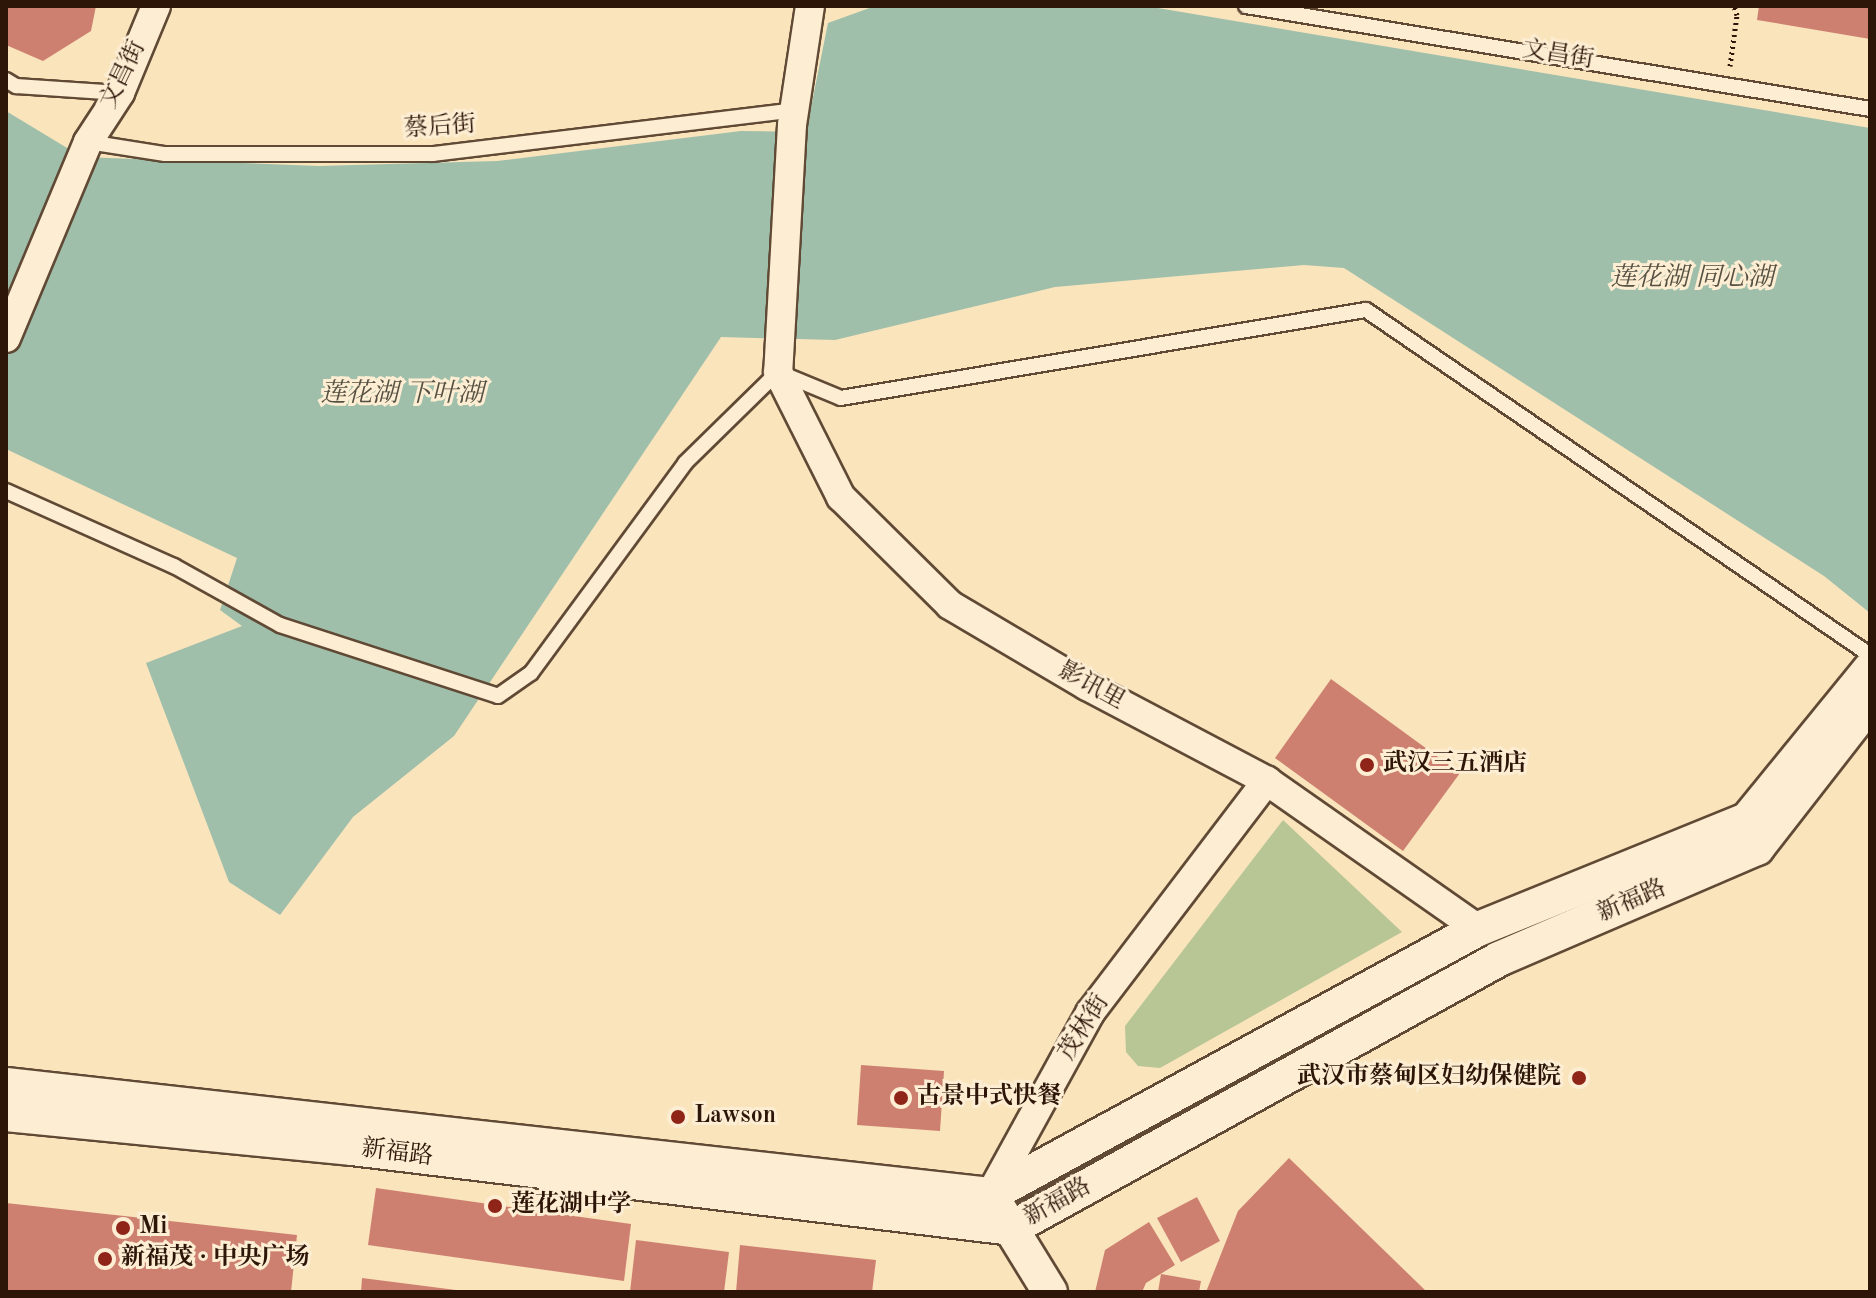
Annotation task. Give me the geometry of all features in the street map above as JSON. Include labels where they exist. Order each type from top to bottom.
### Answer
[{"type":"street","name":"文昌街","points":[[6,338],[88,142],[120,93],[156,6]]},
{"type":"street","points":[[778,372],[793,117],[810,6]]},
{"type":"street","name":"影讯里","points":[[778,372],[841,497],[950,605],[1087,686],[1267,781],[1478,929]]},
{"type":"street","name":"新福路","points":[[6,1085],[990,1195],[1478,929],[1747,820],[1870,669]]},
{"type":"street","name":"新福路","points":[[6,1114],[352,1148],[1012,1228],[1499,959],[1757,848],[1870,703]]},
{"type":"street","name":"茂林街","points":[[990,1195],[1090,1013],[1267,781]]},
{"type":"street","points":[[990,1195],[1050,1292]]},
{"type":"lane","name":"文昌街","points":[[1246,6],[1870,109]]},
{"type":"lane","points":[[6,80],[16,86],[120,93]]},
{"type":"lane","name":"蔡后街","points":[[88,142],[165,154],[433,154],[793,117]]},
{"type":"lane","points":[[6,491],[174,566],[280,625],[498,696],[531,673],[685,463],[778,372],[841,398],[1366,310],[1870,655]]},
{"type":"path","points":[[1727,83],[1737,15],[1734,6]]},
{"type":"shaded area","points":[[1283,820],[1402,932],[1160,1068],[1138,1066],[1126,1052],[1125,1026]]},
{"type":"water","points":[[875,6],[1146,6],[1870,128],[1870,613],[1824,576],[1344,268],[1304,265],[1055,287],[835,340],[721,337],[454,736],[353,817],[280,915],[229,882],[146,663],[242,626],[220,610],[237,558],[6,449],[6,111],[82,157],[319,166],[497,161],[741,131],[806,132],[828,23]]},
{"type":"building","points":[[6,6],[96,6],[91,31],[43,61],[6,45]]},
{"type":"building","points":[[1759,6],[1870,6],[1870,39],[1757,20]]},
{"type":"building","name":"武汉三五酒店","points":[[1331,679],[1460,773],[1403,851],[1275,758]]},
{"type":"building","name":"古景中式快餐","points":[[861,1065],[944,1071],[940,1131],[857,1125]]},
{"type":"building","points":[[1289,1158],[1427,1292],[1206,1292],[1238,1211]]},
{"type":"building","points":[[376,1188],[631,1224],[624,1281],[368,1245]]},
{"type":"building","points":[[1197,1197],[1220,1241],[1181,1262],[1157,1218]]},
{"type":"building","name":"新福茂 · 中央广场","points":[[6,1203],[297,1235],[291,1292],[6,1292]]},
{"type":"building","points":[[1149,1222],[1175,1265],[1146,1283],[1142,1292],[1095,1292],[1105,1250]]},
{"type":"building","points":[[636,1240],[729,1252],[724,1292],[630,1292]]},
{"type":"building","points":[[740,1245],[876,1260],[872,1292],[736,1292]]},
{"type":"building","points":[[1161,1274],[1201,1281],[1199,1292],[1158,1292]]},
{"type":"building","points":[[362,1278],[456,1290],[456,1292],[361,1292]]},
{"type":"place","name":"武汉三五酒店","points":[[1367,765]]},
{"type":"place","name":"武汉市蔡甸区妇幼保健院","points":[[1579,1078]]},
{"type":"place","name":"古景中式快餐","points":[[901,1098]]},
{"type":"place","name":"Lawson","points":[[678,1117]]},
{"type":"place","name":"莲花湖中学","points":[[495,1206]]},
{"type":"place","name":"Mi","points":[[123,1228]]},
{"type":"place","name":"新福茂 · 中央广场","points":[[105,1259]]},
{"type":"water label","name":"莲花湖 同心湖","points":[[1692,279]]},
{"type":"water label","name":"莲花湖 下叶湖","points":[[402,395]]}]
